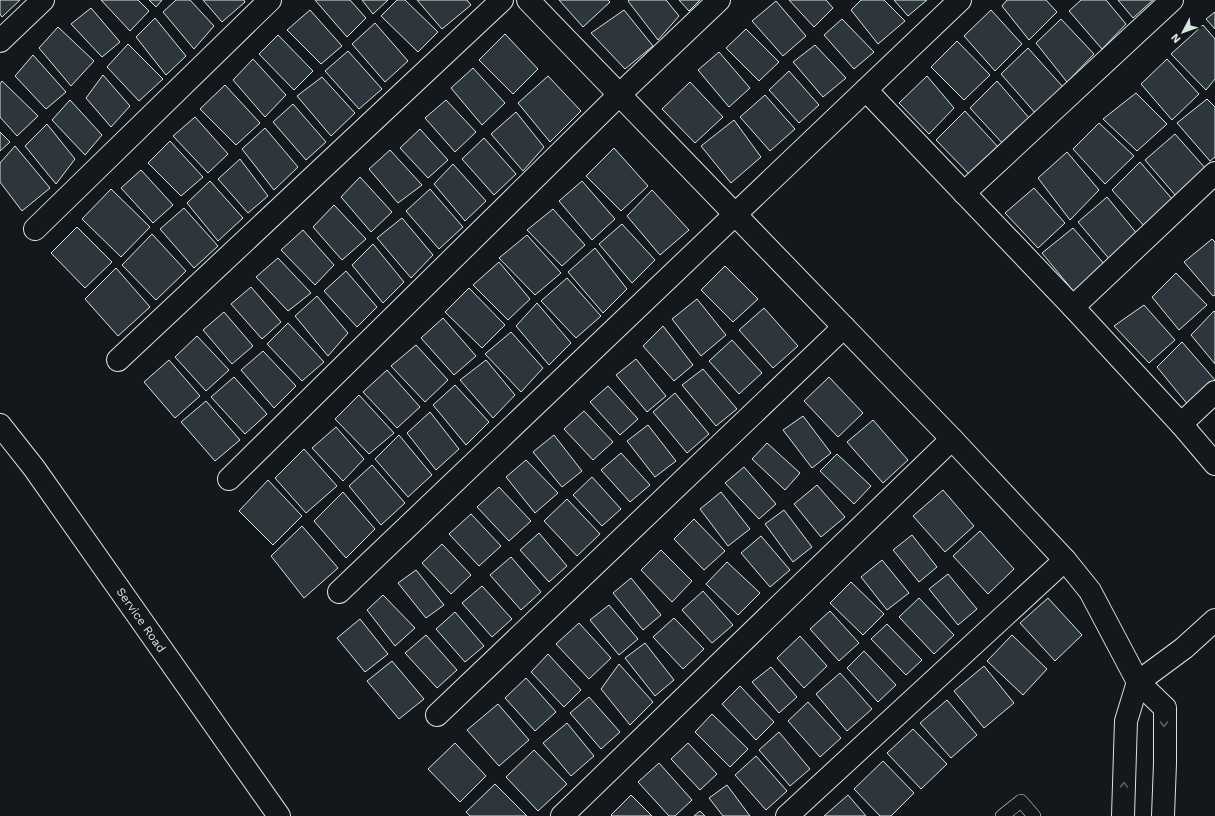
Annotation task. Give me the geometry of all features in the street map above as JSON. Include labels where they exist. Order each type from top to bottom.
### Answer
[{"type":"street","points":[[0,41],[43,0]]},
{"type":"street","points":[[35,229],[270,0]]},
{"type":"street","points":[[118,360],[502,0]]},
{"type":"street","points":[[528,0],[952,439],[1064,560],[1090,591],[1138,682],[1165,708],[1163,816]]},
{"type":"street","points":[[228,479],[619,95],[719,0]]},
{"type":"street","points":[[339,592],[960,0]]},
{"type":"street","points":[[964,193],[1172,0]]},
{"type":"street","points":[[866,90],[1073,307],[1181,424],[1215,464]]},
{"type":"street","points":[[1073,307],[1215,173]]},
{"type":"street","points":[[437,715],[844,327]]},
{"type":"street","points":[[1181,424],[1215,392]]},
{"type":"street","name":"Service Road","points":[[0,425],[38,475],[279,816]]},
{"type":"street","points":[[562,816],[952,439]]},
{"type":"street","points":[[787,816],[1064,560]]},
{"type":"street","points":[[1123,816],[1126,721],[1138,682],[1184,648],[1215,620]]},
{"type":"lane","points":[[1002,816],[1021,801],[1034,816]]},
{"type":"building","points":[[0,0],[20,0],[2,17],[0,14]]},
{"type":"building","points":[[101,0],[138,0],[149,11],[130,31]]},
{"type":"building","points":[[149,0],[162,0],[156,7]]},
{"type":"building","points":[[176,0],[190,0],[214,26],[194,49],[163,12]]},
{"type":"building","points":[[203,0],[244,0],[245,2],[222,22]]},
{"type":"building","points":[[315,0],[350,0],[366,18],[347,37]]},
{"type":"building","points":[[362,0],[388,0],[373,14]]},
{"type":"building","points":[[397,0],[405,0],[438,32],[418,52],[381,16]]},
{"type":"building","points":[[417,0],[467,0],[471,5],[442,29]]},
{"type":"building","points":[[559,0],[608,0],[610,2],[583,27]]},
{"type":"building","points":[[666,0],[679,16],[658,40],[628,1]]},
{"type":"building","points":[[679,0],[700,0],[689,11]]},
{"type":"building","points":[[789,0],[826,0],[833,8],[814,27]]},
{"type":"building","points":[[861,0],[884,0],[905,21],[878,44],[851,10]]},
{"type":"building","points":[[894,0],[927,0],[908,16]]},
{"type":"building","points":[[1007,0],[1046,0],[1057,12],[1029,40],[1002,6]]},
{"type":"building","points":[[1081,0],[1106,0],[1126,24],[1102,49],[1069,11]]},
{"type":"building","points":[[1118,0],[1153,0],[1133,18]]},
{"type":"building","points":[[776,1],[806,36],[783,56],[752,21]]},
{"type":"building","points":[[91,8],[120,42],[102,57],[71,24]]},
{"type":"building","points":[[310,10],[342,46],[321,64],[287,30]]},
{"type":"building","points":[[624,10],[653,46],[625,69],[591,33]]},
{"type":"building","points":[[991,10],[1022,44],[995,71],[964,36]]},
{"type":"building","points":[[1215,12],[1215,29],[1206,19]]},
{"type":"building","points":[[155,18],[186,56],[166,75],[136,37]]},
{"type":"building","points":[[842,19],[874,52],[854,69],[824,35]]},
{"type":"building","points":[[1061,19],[1094,54],[1067,82],[1036,43]]},
{"type":"building","points":[[375,23],[408,61],[385,82],[352,44]]},
{"type":"building","points":[[1203,25],[1215,39],[1215,79],[1206,90],[1171,54]]},
{"type":"building","points":[[58,27],[94,61],[71,86],[39,48]]},
{"type":"building","points":[[746,29],[779,62],[759,81],[726,48]]},
{"type":"building","points":[[505,34],[538,69],[513,94],[479,60]]},
{"type":"building","points":[[278,35],[313,71],[294,90],[259,54]]},
{"type":"building","points":[[957,41],[990,75],[964,100],[931,67]]},
{"type":"building","points":[[128,44],[163,79],[139,101],[107,67]]},
{"type":"building","points":[[815,45],[846,78],[823,97],[793,62]]},
{"type":"building","points":[[1028,48],[1063,87],[1036,114],[1001,74]]},
{"type":"building","points":[[348,51],[382,89],[359,109],[325,71]]},
{"type":"building","points":[[719,52],[750,88],[729,107],[698,70]]},
{"type":"building","points":[[33,55],[66,92],[46,109],[15,76]]},
{"type":"building","points":[[253,59],[286,95],[265,117],[233,80]]},
{"type":"building","points":[[1167,59],[1199,94],[1172,120],[1141,84]]},
{"type":"building","points":[[473,68],[505,103],[482,125],[451,88]]},
{"type":"building","points":[[789,71],[819,105],[799,123],[769,90]]},
{"type":"building","points":[[103,75],[130,106],[111,127],[86,98]]},
{"type":"building","points":[[548,76],[581,111],[550,142],[518,103]]},
{"type":"building","points":[[927,76],[954,108],[929,134],[899,103]]},
{"type":"building","points":[[322,77],[355,113],[331,136],[297,96]]},
{"type":"building","points":[[2,81],[38,116],[17,136],[0,117],[0,84]]},
{"type":"building","points":[[997,81],[1030,119],[1004,145],[970,108]]},
{"type":"building","points":[[690,82],[723,117],[695,143],[662,109]]},
{"type":"building","points":[[225,85],[260,123],[236,145],[200,109]]},
{"type":"building","points":[[1136,93],[1167,124],[1137,151],[1103,119]]},
{"type":"building","points":[[765,95],[795,129],[770,151],[740,117]]},
{"type":"building","points":[[1207,99],[1215,107],[1215,157],[1210,161],[1177,123]]},
{"type":"building","points":[[70,100],[102,135],[85,155],[52,120]]},
{"type":"building","points":[[446,100],[476,132],[455,152],[425,118]]},
{"type":"building","points":[[293,104],[326,142],[306,160],[273,122]]},
{"type":"building","points":[[965,111],[999,148],[970,175],[936,140]]},
{"type":"building","points":[[516,112],[544,147],[523,171],[491,134]]},
{"type":"building","points":[[195,117],[228,154],[208,173],[173,136]]},
{"type":"building","points":[[734,120],[761,157],[731,183],[701,146]]},
{"type":"building","points":[[1099,123],[1134,156],[1105,184],[1073,149]]},
{"type":"building","points":[[47,124],[75,159],[56,184],[25,146]]},
{"type":"building","points":[[265,128],[298,167],[274,190],[242,149]]},
{"type":"building","points":[[420,129],[448,160],[428,178],[400,148]]},
{"type":"building","points":[[0,132],[10,142],[0,151]]},
{"type":"building","points":[[1175,134],[1206,169],[1176,196],[1145,160]]},
{"type":"building","points":[[484,138],[516,174],[494,195],[462,159]]},
{"type":"building","points":[[170,141],[203,177],[181,196],[148,163]]},
{"type":"building","points":[[15,146],[50,188],[22,211],[0,182],[0,163]]},
{"type":"building","points":[[614,148],[648,186],[621,211],[586,176]]},
{"type":"building","points":[[390,150],[422,185],[398,203],[369,169]]},
{"type":"building","points":[[1067,152],[1099,190],[1070,220],[1038,178]]},
{"type":"building","points":[[240,159],[268,196],[248,213],[218,179]]},
{"type":"building","points":[[1140,162],[1173,200],[1145,227],[1112,190]]},
{"type":"building","points":[[453,164],[486,201],[465,221],[434,184]]},
{"type":"building","points":[[141,170],[173,205],[153,223],[121,188]]},
{"type":"building","points":[[360,177],[392,212],[371,232],[341,197]]},
{"type":"building","points":[[210,181],[243,218],[218,241],[187,203]]},
{"type":"building","points":[[582,181],[615,219],[592,240],[559,201]]},
{"type":"building","points":[[1034,188],[1065,223],[1038,248],[1005,213]]},
{"type":"building","points":[[111,189],[150,227],[121,257],[82,219]]},
{"type":"building","points":[[430,189],[463,227],[439,249],[406,211]]},
{"type":"building","points":[[652,190],[689,230],[660,255],[627,216]]},
{"type":"building","points":[[1107,197],[1138,235],[1111,261],[1078,222]]},
{"type":"building","points":[[334,205],[366,239],[342,260],[313,227]]},
{"type":"building","points":[[184,208],[218,246],[194,268],[160,229]]},
{"type":"building","points":[[553,209],[585,245],[562,266],[527,230]]},
{"type":"building","points":[[402,218],[433,255],[411,278],[377,238]]},
{"type":"building","points":[[622,224],[655,260],[632,283],[599,244]]},
{"type":"building","points":[[77,227],[112,262],[85,288],[51,253]]},
{"type":"building","points":[[1073,228],[1106,266],[1075,293],[1042,253]]},
{"type":"building","points":[[303,230],[334,265],[315,285],[281,250]]},
{"type":"building","points":[[152,234],[186,271],[156,300],[122,265]]},
{"type":"building","points":[[527,235],[561,273],[535,295],[499,258]]},
{"type":"building","points":[[1212,239],[1215,242],[1215,295],[1213,296],[1184,262]]},
{"type":"building","points":[[373,244],[404,282],[383,303],[352,265]]},
{"type":"building","points":[[595,248],[627,289],[603,313],[568,272]]},
{"type":"building","points":[[278,258],[311,293],[288,311],[256,277]]},
{"type":"building","points":[[499,262],[530,299],[508,320],[473,285]]},
{"type":"building","points":[[725,266],[758,299],[733,322],[701,290]]},
{"type":"building","points":[[116,268],[150,307],[118,336],[85,299]]},
{"type":"building","points":[[346,271],[377,307],[357,327],[324,291]]},
{"type":"building","points":[[1176,273],[1207,305],[1179,330],[1152,297]]},
{"type":"building","points":[[567,278],[601,316],[576,338],[541,301]]},
{"type":"building","points":[[251,287],[281,322],[262,339],[231,304]]},
{"type":"building","points":[[469,288],[505,325],[482,348],[445,312]]},
{"type":"building","points":[[317,296],[348,333],[328,356],[295,316]]},
{"type":"building","points":[[697,299],[726,335],[701,356],[672,319]]},
{"type":"building","points":[[537,303],[571,343],[549,365],[516,326]]},
{"type":"building","points":[[1144,305],[1175,340],[1149,363],[1114,326]]},
{"type":"building","points":[[764,308],[798,346],[773,368],[739,330]]},
{"type":"building","points":[[1214,311],[1215,312],[1215,364],[1191,335]]},
{"type":"building","points":[[224,312],[253,346],[232,364],[203,330]]},
{"type":"building","points":[[443,318],[476,356],[454,375],[421,338]]},
{"type":"building","points":[[288,323],[324,362],[302,381],[267,344]]},
{"type":"building","points":[[663,326],[693,365],[674,381],[643,346]]},
{"type":"building","points":[[511,332],[543,368],[521,392],[485,354]]},
{"type":"building","points":[[197,336],[229,370],[206,391],[175,357]]},
{"type":"building","points":[[732,340],[762,373],[739,394],[709,361]]},
{"type":"building","points":[[1182,342],[1215,380],[1189,406],[1157,367]]},
{"type":"building","points":[[416,345],[448,380],[425,402],[391,366]]},
{"type":"building","points":[[263,351],[296,386],[274,408],[241,370]]},
{"type":"building","points":[[636,359],[666,396],[647,412],[616,375]]},
{"type":"building","points":[[169,360],[200,396],[175,418],[144,382]]},
{"type":"building","points":[[486,360],[515,395],[493,418],[460,380]]},
{"type":"building","points":[[703,369],[737,409],[716,426],[682,385]]},
{"type":"building","points":[[387,370],[420,407],[397,428],[363,392]]},
{"type":"building","points":[[234,377],[267,414],[245,434],[211,397]]},
{"type":"building","points":[[829,377],[863,413],[838,437],[804,401]]},
{"type":"building","points":[[455,385],[489,422],[466,445],[433,405]]},
{"type":"building","points":[[608,386],[638,419],[620,435],[590,402]]},
{"type":"building","points":[[675,393],[709,434],[687,453],[653,412]]},
{"type":"building","points":[[359,395],[394,433],[369,454],[335,419]]},
{"type":"building","points":[[206,401],[240,440],[215,461],[181,422]]},
{"type":"building","points":[[584,411],[613,442],[593,460],[564,429]]},
{"type":"building","points":[[430,412],[459,449],[436,470],[407,433]]},
{"type":"building","points":[[803,416],[831,453],[812,468],[783,430]]},
{"type":"building","points":[[873,420],[908,460],[883,483],[847,442]]},
{"type":"building","points":[[648,425],[676,461],[655,477],[627,441]]},
{"type":"building","points":[[336,427],[364,459],[343,481],[312,448]]},
{"type":"building","points":[[399,435],[432,475],[408,497],[375,459]]},
{"type":"building","points":[[554,435],[582,471],[562,487],[533,452]]},
{"type":"building","points":[[767,443],[800,473],[785,490],[752,459]]},
{"type":"building","points":[[304,449],[337,486],[306,513],[275,478]]},
{"type":"building","points":[[621,453],[650,485],[630,502],[601,470]]},
{"type":"building","points":[[837,454],[871,486],[854,504],[820,471]]},
{"type":"building","points":[[526,460],[558,493],[535,513],[506,477]]},
{"type":"building","points":[[372,465],[405,503],[381,525],[349,486]]},
{"type":"building","points":[[744,467],[776,504],[759,519],[725,483]]},
{"type":"building","points":[[592,477],[621,509],[602,526],[573,495]]},
{"type":"building","points":[[268,480],[302,516],[273,545],[239,511]]},
{"type":"building","points":[[817,485],[845,517],[821,537],[794,504]]},
{"type":"building","points":[[499,487],[531,521],[509,541],[477,507]]},
{"type":"building","points":[[943,490],[974,526],[945,552],[913,516]]},
{"type":"building","points":[[343,492],[375,529],[346,558],[314,521]]},
{"type":"building","points":[[721,492],[750,529],[728,546],[700,509]]},
{"type":"building","points":[[567,499],[600,534],[577,556],[544,521]]},
{"type":"building","points":[[784,510],[812,547],[793,562],[765,524]]},
{"type":"building","points":[[471,514],[501,546],[479,566],[449,534]]},
{"type":"building","points":[[694,519],[725,551],[704,570],[674,539]]},
{"type":"building","points":[[302,526],[338,568],[304,598],[271,556]]},
{"type":"building","points":[[980,531],[1014,569],[988,594],[953,556]]},
{"type":"building","points":[[539,533],[567,566],[549,582],[520,550]]},
{"type":"building","points":[[912,535],[937,567],[919,582],[893,550]]},
{"type":"building","points":[[761,536],[790,570],[770,587],[741,553]]},
{"type":"building","points":[[442,544],[471,575],[451,594],[422,563]]},
{"type":"building","points":[[661,550],[692,581],[672,602],[641,570]]},
{"type":"building","points":[[511,557],[541,592],[521,610],[490,575]]},
{"type":"building","points":[[882,560],[909,593],[887,610],[861,577]]},
{"type":"building","points":[[727,562],[760,593],[738,615],[706,584]]},
{"type":"building","points":[[416,570],[444,605],[426,618],[398,583]]},
{"type":"building","points":[[948,574],[977,609],[958,625],[929,589]]},
{"type":"building","points":[[631,578],[661,615],[643,630],[613,593]]},
{"type":"building","points":[[851,582],[884,614],[863,635],[830,603]]},
{"type":"building","points":[[482,586],[512,619],[492,637],[462,603]]},
{"type":"building","points":[[703,591],[733,625],[712,643],[682,610]]},
{"type":"building","points":[[383,595],[415,628],[395,646],[367,610]]},
{"type":"building","points":[[919,598],[954,635],[934,654],[899,617]]},
{"type":"building","points":[[1048,598],[1082,635],[1055,661],[1020,623]]},
{"type":"building","points":[[609,605],[638,639],[619,655],[590,620]]},
{"type":"building","points":[[830,611],[859,643],[839,661],[810,629]]},
{"type":"building","points":[[455,612],[484,646],[465,662],[436,629]]},
{"type":"building","points":[[674,618],[704,649],[683,669],[653,637]]},
{"type":"building","points":[[360,619],[388,654],[365,672],[337,638]]},
{"type":"building","points":[[579,623],[611,658],[589,679],[556,644]]},
{"type":"building","points":[[887,624],[922,660],[906,675],[871,639]]},
{"type":"building","points":[[426,635],[457,670],[437,688],[405,653]]},
{"type":"building","points":[[1012,635],[1047,669],[1023,695],[987,661]]},
{"type":"building","points":[[800,636],[827,666],[804,688],[777,658]]},
{"type":"building","points":[[645,643],[674,680],[655,696],[625,658]]},
{"type":"building","points":[[864,651],[896,685],[878,702],[847,668]]},
{"type":"building","points":[[548,654],[581,690],[564,707],[531,672]]},
{"type":"building","points":[[392,661],[424,699],[399,719],[367,681]]},
{"type":"building","points":[[619,664],[653,702],[630,725],[601,689]]},
{"type":"building","points":[[984,666],[1014,703],[984,728],[954,691]]},
{"type":"building","points":[[771,667],[797,697],[779,713],[752,682]]},
{"type":"building","points":[[840,673],[872,709],[847,731],[816,694]]},
{"type":"building","points":[[526,678],[556,712],[535,731],[505,698]]},
{"type":"building","points":[[740,686],[774,722],[756,740],[722,704]]},
{"type":"building","points":[[589,697],[620,732],[601,749],[570,713]]},
{"type":"building","points":[[947,700],[977,735],[951,758],[920,723]]},
{"type":"building","points":[[808,702],[841,738],[820,757],[788,721]]},
{"type":"building","points":[[498,704],[529,740],[499,766],[467,730]]},
{"type":"building","points":[[712,714],[748,749],[730,767],[695,732]]},
{"type":"building","points":[[567,723],[594,756],[571,776],[543,743]]},
{"type":"building","points":[[913,729],[947,764],[921,789],[887,753]]},
{"type":"building","points":[[779,732],[810,769],[790,786],[759,750]]},
{"type":"building","points":[[455,743],[486,776],[460,802],[428,769]]},
{"type":"building","points":[[688,743],[717,774],[700,790],[671,759]]},
{"type":"building","points":[[534,750],[567,784],[538,811],[506,777]]},
{"type":"building","points":[[756,756],[787,791],[766,810],[735,775]]},
{"type":"building","points":[[883,761],[914,793],[891,816],[880,816],[854,789]]},
{"type":"building","points":[[659,763],[692,800],[675,816],[669,816],[638,782]]},
{"type":"building","points":[[495,784],[527,816],[470,816],[466,812]]},
{"type":"building","points":[[727,785],[750,816],[723,816],[709,798]]},
{"type":"building","points":[[631,795],[652,816],[611,815]]},
{"type":"building","points":[[848,795],[866,816],[824,816]]},
{"type":"building","points":[[700,811],[705,816],[694,816]]}]
